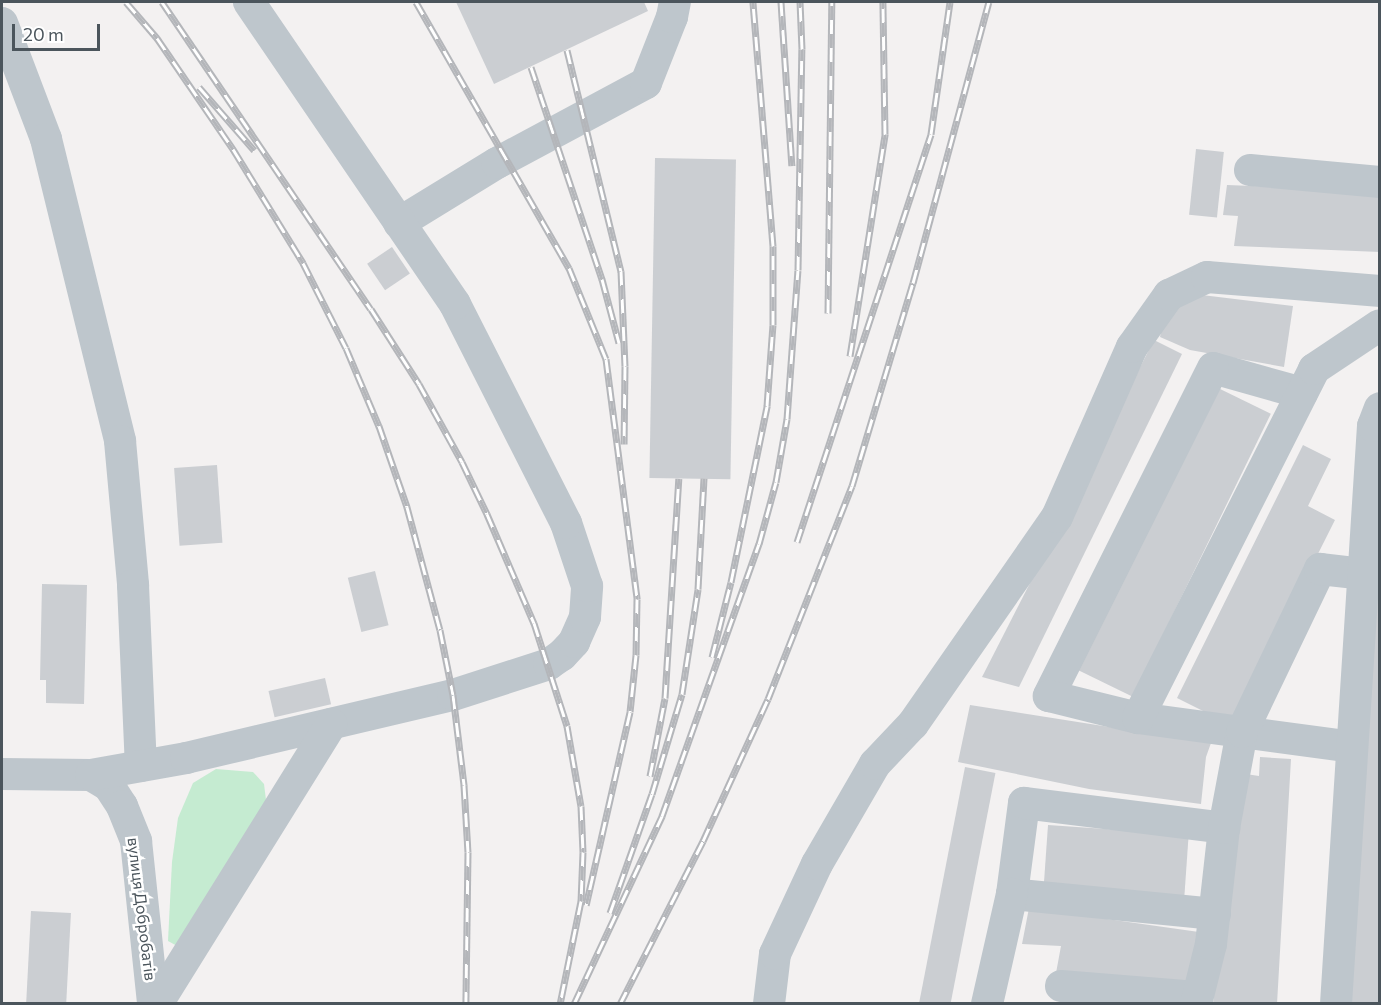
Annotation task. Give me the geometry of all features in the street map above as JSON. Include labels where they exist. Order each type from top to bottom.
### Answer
[{"type":"street","points":[[2,774],[91,775],[141,766],[453,695],[549,664],[562,655],[574,642],[585,617],[587,586],[566,523],[455,304],[249,2]]},
{"type":"street","points":[[399,224],[497,163],[646,83],[672,16],[675,2]]},
{"type":"street","points":[[2,24],[46,139],[120,441],[133,585],[141,766]]},
{"type":"street","points":[[1250,170],[1380,182]]},
{"type":"street","points":[[769,1004],[776,954],[817,864],[875,764],[913,724],[1057,518],[1132,347],[1168,295],[1207,277],[1380,291]]},
{"type":"street","points":[[1138,718],[1314,369],[1380,325]]},
{"type":"street","points":[[1302,393],[1212,368],[1048,696],[1138,718],[1352,747]]},
{"type":"street","points":[[1336,1004],[1373,426],[1380,408]]},
{"type":"street","points":[[1061,986],[1196,1000],[1211,944],[1224,828],[1242,732],[1320,568],[1363,574]]},
{"type":"street","points":[[155,1004],[331,724]]},
{"type":"street","name":"вулиця Добробатів","points":[[91,775],[109,786],[122,806],[136,841],[155,1004]]},
{"type":"street","points":[[987,1004],[1012,894],[1024,803],[1224,828]]},
{"type":"street","points":[[1012,894],[1215,914]]},
{"type":"green space","points":[[216,769],[253,772],[264,784],[266,800],[179,947],[168,941],[172,862],[178,818],[193,783]]},
{"type":"building","points":[[456,2],[644,2],[648,11],[494,84]]},
{"type":"building","points":[[1196,149],[1224,152],[1217,218],[1189,215]]},
{"type":"building","points":[[655,158],[736,159],[730,479],[649,478]]},
{"type":"building","points":[[1227,185],[1380,191],[1380,252],[1234,246],[1238,216],[1223,215]]},
{"type":"building","points":[[392,247],[410,274],[385,290],[367,264]]},
{"type":"building","points":[[1177,292],[1293,306],[1284,367],[1190,350],[1160,337],[1164,319]]},
{"type":"building","points":[[1154,340],[1182,354],[1019,687],[982,677]]},
{"type":"building","points":[[1216,387],[1271,414],[1133,697],[1078,670]]},
{"type":"building","points":[[1303,445],[1331,459],[1308,506],[1335,520],[1236,717],[1205,712],[1177,698]]},
{"type":"building","points":[[217,465],[222,543],[180,546],[174,468]]},
{"type":"building","points":[[1380,513],[1380,1004],[1350,1004]]},
{"type":"building","points":[[375,571],[389,625],[361,632],[348,578]]},
{"type":"building","points":[[42,584],[87,585],[84,704],[46,703],[46,680],[40,680]]},
{"type":"building","points":[[325,678],[331,704],[275,717],[268,691]]},
{"type":"building","points":[[970,705],[1211,743],[1206,757],[1201,804],[1089,789],[958,762]]},
{"type":"building","points":[[1260,757],[1291,759],[1277,1004],[1213,1004],[1239,773],[1259,776]]},
{"type":"building","points":[[965,767],[995,773],[951,1004],[919,1004]]},
{"type":"building","points":[[1048,825],[1189,835],[1184,897],[1044,887]]},
{"type":"building","points":[[1029,908],[1199,932],[1187,989],[1056,973],[1061,946],[1022,944]]},
{"type":"building","points":[[31,911],[71,913],[66,1004],[26,1004]]},
{"type":"railway","points":[[126,2],[157,38],[233,149],[303,263],[346,348],[379,426],[407,507],[440,630],[453,695],[464,785],[468,852],[466,1004]]},
{"type":"railway","points":[[162,2],[371,309],[419,384],[462,462],[534,623],[567,726],[581,806],[583,852],[581,901],[560,1004]]},
{"type":"railway","points":[[416,2],[569,268],[606,359],[637,599],[636,655],[630,712],[586,905]]},
{"type":"railway","points":[[712,657],[731,582],[767,406],[773,325],[773,246],[753,2]]},
{"type":"railway","points":[[781,2],[792,166]]},
{"type":"railway","points":[[574,1004],[662,816],[759,544],[776,482],[787,419],[798,270],[802,49],[800,2]]},
{"type":"railway","points":[[828,313],[832,2]]},
{"type":"railway","points":[[850,356],[885,134],[883,2]]},
{"type":"railway","points":[[797,542],[931,134],[950,2]]},
{"type":"railway","points":[[620,1004],[703,841],[768,699],[852,486],[913,283],[989,2]]},
{"type":"railway","points":[[567,50],[621,271],[625,366],[624,444]]},
{"type":"railway","points":[[531,67],[602,279],[619,343]]},
{"type":"railway","points":[[199,87],[254,150]]},
{"type":"railway","points":[[650,776],[665,698],[679,478]]},
{"type":"railway","points":[[610,913],[652,794],[682,694],[698,589],[704,478]]}]
